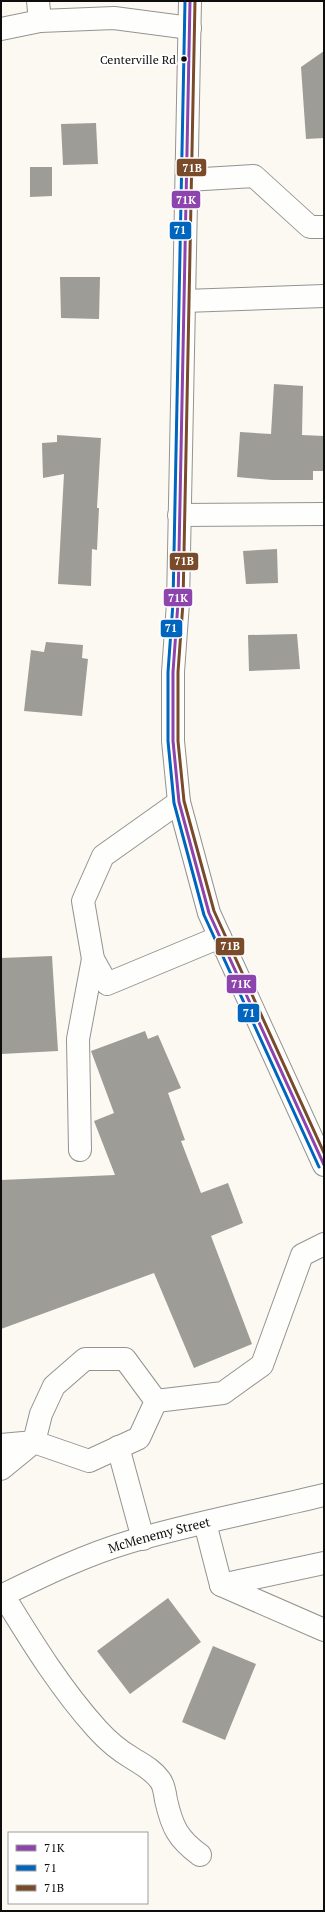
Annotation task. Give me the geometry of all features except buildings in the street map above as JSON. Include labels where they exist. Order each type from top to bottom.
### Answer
[{"type":"street","points":[[190,1],[178,603],[173,672],[173,741],[179,802],[209,913],[324,1165]]},
{"type":"street","points":[[1,29],[39,11],[88,10],[118,10],[190,28]]},
{"type":"street","points":[[187,180],[254,176],[310,227],[324,227]]},
{"type":"street","points":[[184,300],[324,296]]},
{"type":"street","points":[[179,515],[324,514]]},
{"type":"street","points":[[179,802],[103,856],[83,901],[93,959],[107,984],[220,937]]},
{"type":"street","points":[[80,1150],[78,1039],[93,959]]},
{"type":"street","points":[[156,1401],[223,1393],[262,1365],[302,1255],[324,1244]]},
{"type":"street","points":[[1,1469],[34,1442],[41,1414],[54,1386],[85,1359],[125,1359],[156,1401]]},
{"type":"street","points":[[1,1445],[34,1442],[89,1461],[139,1438],[156,1401]]},
{"type":"street","points":[[118,1448],[142,1539]]},
{"type":"street","name":"McMenemy Street","points":[[2,1596],[58,1569],[142,1539],[324,1495]]},
{"type":"street","points":[[205,1523],[221,1585]]},
{"type":"street","points":[[221,1585],[324,1563]]},
{"type":"street","points":[[221,1585],[324,1630]]},
{"type":"street","points":[[2,1596],[63,1689],[98,1730],[130,1757],[151,1769],[162,1782],[175,1831],[186,1844],[200,1855]]},
{"type":"transit line","name":"71","points":[[185,1],[173,603],[168,672],[168,741],[174,803],[204,915],[319,1167]]},
{"type":"transit line","name":"71K","points":[[190,1],[178,603],[173,672],[173,741],[179,802],[209,913],[324,1165]]},
{"type":"transit line","name":"71B","points":[[195,1],[183,603],[178,672],[178,741],[184,801],[214,911],[324,1153]]},
{"type":"place","name":"Centerville Rd","points":[[184,59]]}]
